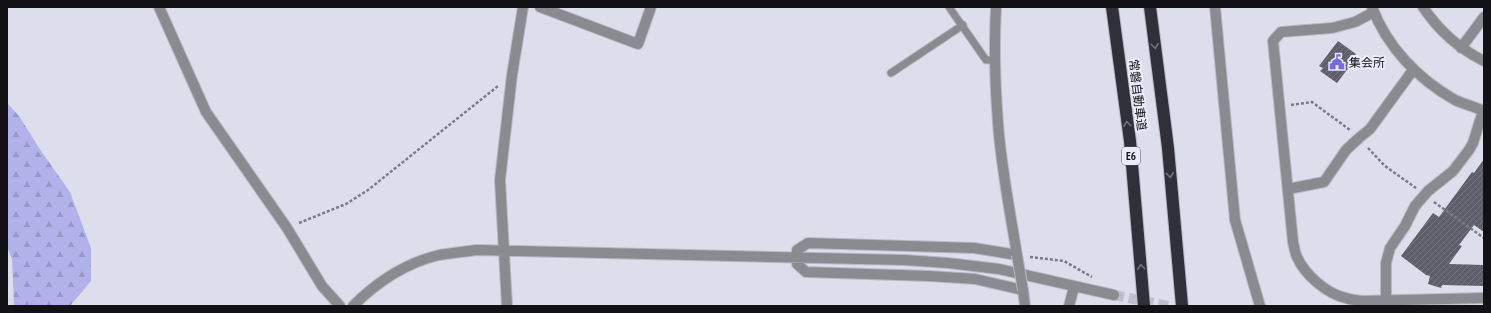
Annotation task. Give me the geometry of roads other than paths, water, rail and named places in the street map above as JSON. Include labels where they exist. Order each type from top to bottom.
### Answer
[{"type":"highway","name":"常磐自動車道","points":[[1112,7],[1130,141],[1144,306]]},
{"type":"highway","name":"常磐自動車道","points":[[1150,7],[1168,148],[1182,306]]},
{"type":"street","points":[[159,7],[206,112],[287,228],[322,286],[340,306]]},
{"type":"street","points":[[507,306],[500,180],[512,75],[523,7]]},
{"type":"street","points":[[540,7],[638,44],[651,7]]},
{"type":"street","points":[[996,7],[998,122],[1006,188],[1025,306]]},
{"type":"street","points":[[1215,7],[1235,220],[1260,306]]},
{"type":"street","points":[[1423,7],[1440,30],[1461,48],[1484,61]]},
{"type":"street","points":[[1386,300],[1386,263],[1390,248],[1405,226],[1415,206],[1428,191],[1453,171],[1469,150],[1473,143],[1484,111],[1456,100],[1413,70],[1393,47],[1373,10],[1354,22],[1332,28],[1281,32],[1273,41],[1293,242],[1296,256],[1305,269],[1316,280],[1330,291],[1345,298],[1362,301],[1484,298]]},
{"type":"street","points":[[1461,48],[1484,16]]},
{"type":"street","points":[[1288,189],[1324,182],[1346,150],[1370,129],[1413,70]]},
{"type":"street","points":[[1017,255],[974,248],[808,243],[797,250],[797,264],[806,272],[975,279],[1023,290]]},
{"type":"street","points":[[353,306],[367,292],[382,281],[412,264],[439,255],[469,251],[904,260],[977,265],[1033,276],[1074,287],[1114,295]]},
{"type":"street","points":[[1070,306],[1074,287]]},
{"type":"lane","points":[[949,7],[986,60],[996,60]]},
{"type":"lane","points":[[891,73],[963,25]]},
{"type":"tunnel","points":[[1114,295],[1168,306]]},
{"type":"place","name":"集会所","points":[[1337,62]]}]
